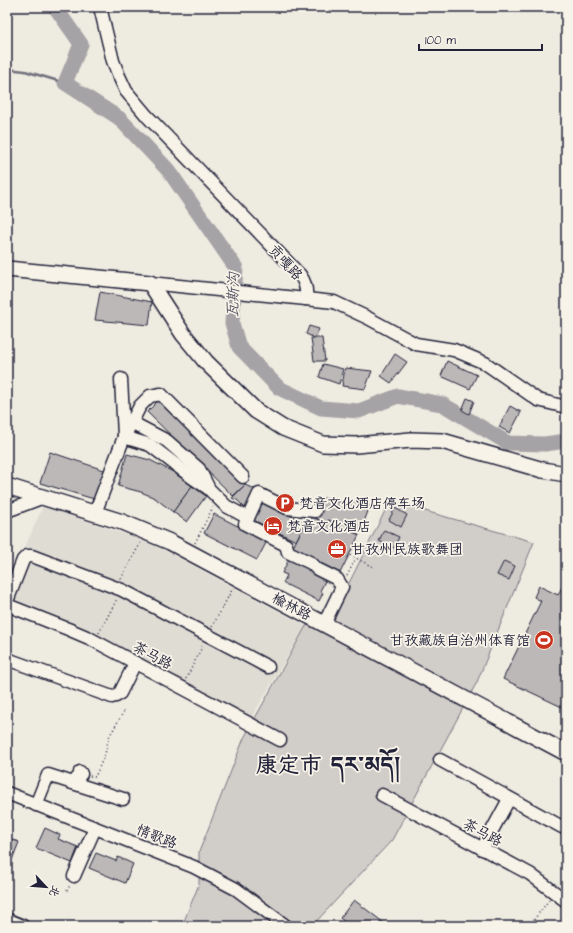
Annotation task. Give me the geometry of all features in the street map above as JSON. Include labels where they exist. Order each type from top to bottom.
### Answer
[{"type":"main road","name":"贡嘎路","points":[[7,269],[150,283]]},
{"type":"main road","points":[[150,283],[183,334],[206,362],[256,411],[283,428],[323,444],[356,446],[411,440],[442,441],[528,466],[566,474]]},
{"type":"main road","name":"榆林路","points":[[7,486],[95,513],[146,531],[190,552],[566,753]]},
{"type":"street","name":"贡嘎路","points":[[100,7],[113,61],[126,91],[147,116],[300,275],[306,286],[306,299],[150,283]]},
{"type":"street","points":[[306,299],[334,302],[368,318],[416,344],[460,352],[485,363],[538,400],[566,407]]},
{"type":"street","points":[[121,379],[124,437]]},
{"type":"street","points":[[95,513],[124,437],[140,406],[150,396],[161,394],[243,477]]},
{"type":"street","points":[[132,422],[167,441],[199,468],[208,488]]},
{"type":"street","points":[[124,437],[150,444],[208,488],[226,506],[248,518]]},
{"type":"street","points":[[315,511],[287,508],[259,494],[245,524],[286,545],[288,552],[311,563],[317,569],[337,579],[342,587],[324,624]]},
{"type":"street","points":[[7,511],[44,497]]},
{"type":"street","points":[[7,601],[23,560],[27,556],[32,556],[122,590],[268,667]]},
{"type":"street","name":"茶马路","points":[[7,605],[95,641],[280,740]]},
{"type":"street","points":[[7,659],[112,696],[116,696],[120,693],[135,663]]},
{"type":"street","points":[[440,760],[562,827]]},
{"type":"street","points":[[73,783],[80,776],[80,772]]},
{"type":"street","points":[[36,805],[48,775],[123,799]]},
{"type":"street","name":"情歌路","points":[[7,793],[205,872],[241,893],[286,926]]},
{"type":"street","name":"茶马路","points":[[382,795],[530,874],[566,901]]},
{"type":"street","points":[[482,849],[509,798]]},
{"type":"street","points":[[74,876],[95,828]]},
{"type":"street","points":[[8,920],[24,926]]},
{"type":"path","points":[[190,552],[213,507]]},
{"type":"path","points":[[124,573],[146,531]]},
{"type":"path","points":[[350,555],[373,567]]},
{"type":"path","points":[[342,587],[356,558]]},
{"type":"path","points":[[217,619],[238,577]]},
{"type":"path","points":[[95,641],[117,601]]},
{"type":"path","points":[[181,687],[200,651]]},
{"type":"path","points":[[96,773],[105,754],[110,737],[124,710]]},
{"type":"path","points":[[529,926],[555,892]]},
{"type":"shaded area","points":[[390,501],[534,542],[477,682],[392,840],[312,926],[182,926],[199,884],[199,852],[244,738],[306,626],[330,621]]},
{"type":"shaded area","points":[[43,506],[151,543],[306,626],[251,718],[110,641],[7,598],[7,589]]},
{"type":"building","points":[[100,292],[152,302],[149,325],[95,320]]},
{"type":"building","points":[[309,326],[319,329],[315,338],[306,334]]},
{"type":"building","points":[[311,338],[322,338],[325,361],[314,361]]},
{"type":"building","points":[[395,354],[407,362],[391,383],[381,376]]},
{"type":"building","points":[[447,361],[477,375],[470,389],[441,376]]},
{"type":"building","points":[[323,364],[343,369],[339,384],[319,377]]},
{"type":"building","points":[[345,368],[372,371],[365,389],[342,386]]},
{"type":"building","points":[[467,398],[474,401],[469,414],[462,410]]},
{"type":"building","points":[[158,401],[245,485],[233,496],[147,412]]},
{"type":"building","points":[[510,406],[521,412],[510,433],[499,427]]},
{"type":"building","points":[[50,452],[104,470],[94,499],[40,483]]},
{"type":"building","points":[[127,454],[150,460],[173,472],[192,486],[173,512],[155,498],[141,492],[118,486]]},
{"type":"building","points":[[245,485],[257,490],[247,510],[237,500],[232,498]]},
{"type":"building","points":[[192,486],[206,496],[187,522],[173,512]]},
{"type":"building","points":[[323,498],[340,502],[359,501],[370,506],[359,535],[328,520],[326,524],[316,518]]},
{"type":"building","points":[[260,501],[305,523],[296,541],[251,519]]},
{"type":"building","points":[[395,508],[407,515],[401,527],[389,520]]},
{"type":"building","points":[[214,514],[267,541],[257,560],[204,533]]},
{"type":"building","points":[[313,517],[326,524],[328,520],[359,535],[340,573],[292,549],[307,520],[310,521]]},
{"type":"building","points":[[384,530],[399,537],[394,548],[379,541]]},
{"type":"building","points":[[290,557],[310,567],[308,570],[326,579],[320,591],[323,593],[319,601],[283,583],[287,575],[282,573]]},
{"type":"building","points":[[504,561],[515,566],[509,580],[497,575]]},
{"type":"building","name":"甘孜藏族自治州体育馆","points":[[566,579],[566,709],[503,679],[541,601],[534,597],[539,586],[558,595]]},
{"type":"building","points":[[45,828],[60,835],[58,839],[78,847],[72,863],[36,848]]},
{"type":"building","points":[[7,838],[19,842],[12,860],[7,858]]},
{"type":"building","points":[[96,853],[116,861],[118,857],[133,864],[125,883],[89,868]]},
{"type":"building","points":[[354,900],[388,926],[350,926],[340,918]]},
{"type":"waterway","name":"瓦斯沟","points":[[55,7],[81,44],[65,83],[119,118],[169,171],[236,268],[232,323],[239,347],[279,388],[321,408],[359,411],[398,396],[442,404],[508,443],[545,444],[566,441]]},
{"type":"waterway","points":[[7,69],[25,71],[65,83]]},
{"type":"place","name":"梵音文化酒店停车场","points":[[285,503]]},
{"type":"place","name":"梵音文化酒店","points":[[273,526]]},
{"type":"place","name":"甘孜州民族歌舞团","points":[[337,549]]},
{"type":"place","name":"甘孜藏族自治州体育馆","points":[[544,640]]},
{"type":"district","name":"康定市 དར་མདོ།","points":[[328,764]]}]
